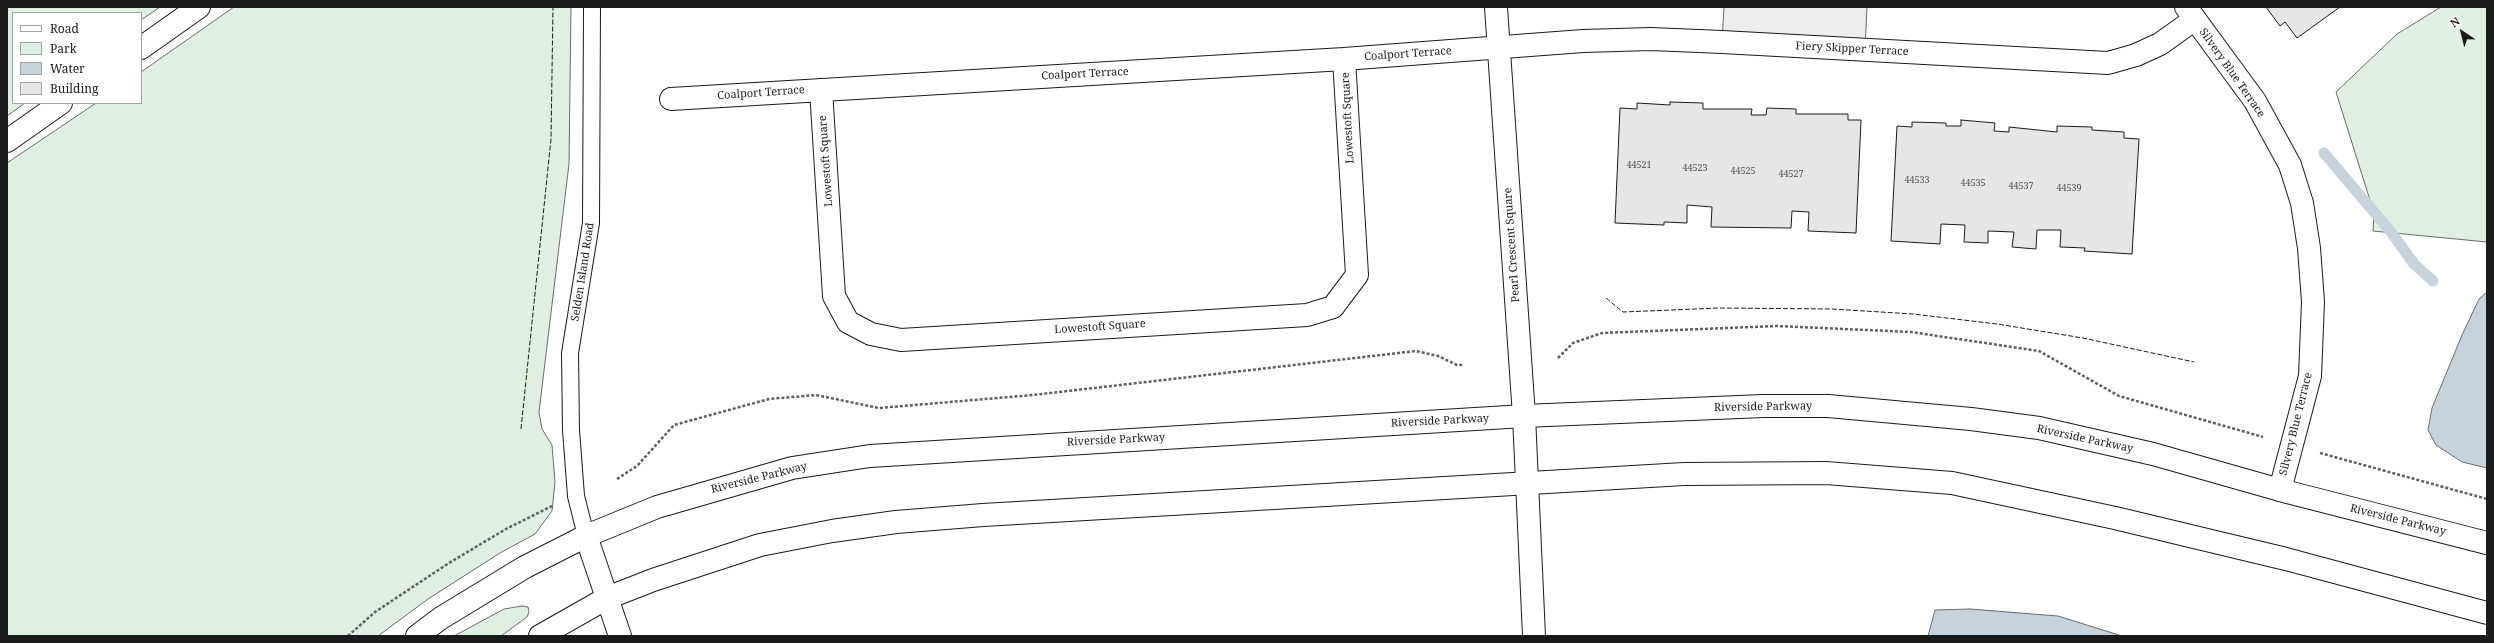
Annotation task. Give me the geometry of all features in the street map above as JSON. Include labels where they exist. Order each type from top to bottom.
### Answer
[{"type":"main road","points":[[142,47],[199,7]]},
{"type":"main road","name":"Pearl Crescent Square","points":[[1496,7],[1524,416],[1534,636]]},
{"type":"main road","name":"Fiery Skipper Terrace","points":[[1499,47],[1651,39],[2108,63],[2136,55],[2160,44],[2191,13]]},
{"type":"main road","name":"Silvery Blue Terrace","points":[[2191,13],[2255,101],[2290,165],[2302,203],[2309,248],[2313,302],[2310,376],[2280,490]]},
{"type":"main road","name":"Coalport Terrace","points":[[671,99],[1344,59],[1499,47]]},
{"type":"main road","name":"Lowestoft Square","points":[[821,90],[834,296],[848,322],[872,334],[901,340],[1307,315],[1333,307],[1357,275],[1344,59]]},
{"type":"main road","points":[[7,141],[60,104]]},
{"type":"main road","name":"Riverside Parkway","points":[[417,636],[441,618],[525,567],[586,536],[657,507],[738,482],[792,468],[870,456],[1524,416],[1763,406],[1828,406],[1886,410],[2039,428],[2153,454],[2280,490],[2487,543]]},
{"type":"main road","points":[[540,636],[607,598],[702,563],[760,545],[832,531],[896,522],[1684,474],[1818,473],[1952,483],[2115,518],[2286,559],[2487,613]]},
{"type":"main road","points":[[586,536],[620,636]]},
{"type":"lane","name":"Selden Island Road","points":[[586,536],[576,496],[571,430],[570,353],[591,223],[592,7]]},
{"type":"path","points":[[1558,358],[1573,343],[1602,333],[1777,326],[1911,332],[2039,351],[2119,396],[2292,446],[2487,499]]},
{"type":"path","points":[[617,479],[637,466],[674,425],[769,399],[816,395],[878,408],[1033,395],[1416,351],[1438,356],[1457,365],[1463,365]]},
{"type":"path","points":[[348,636],[375,612],[449,563],[506,529],[554,505]]},
{"type":"green space","points":[[7,7],[160,7],[142,19],[142,12],[12,12],[12,104],[24,104],[7,116]]},
{"type":"green space","points":[[234,7],[571,7],[569,164],[539,412],[542,429],[552,445],[555,482],[552,511],[535,534],[500,553],[428,599],[378,636],[7,636],[7,163],[95,104],[142,104],[142,71]]},
{"type":"green space","points":[[2441,7],[2487,7],[2487,242],[2373,231],[2374,213],[2336,92],[2397,34]]},
{"type":"green space","points":[[522,606],[528,607],[529,612],[527,617],[501,636],[454,636],[504,609]]},
{"type":"shaded area","points":[[1724,7],[1867,7],[1865,50],[1722,42]]},
{"type":"water","points":[[2487,292],[2487,468],[2462,462],[2436,445],[2428,430],[2432,408],[2462,335],[2479,299]]},
{"type":"water","points":[[1970,609],[2058,616],[2122,636],[1928,636],[1935,610]]},
{"type":"building","points":[[2266,7],[2340,7],[2297,38],[2285,22],[2280,26]]},
{"type":"building","points":[[1670,102],[1703,103],[1703,109],[1752,109],[1751,115],[1766,115],[1767,108],[1796,109],[1796,114],[1848,114],[1848,120],[1861,120],[1856,233],[1808,231],[1809,212],[1792,211],[1791,228],[1711,227],[1712,207],[1687,205],[1687,223],[1664,222],[1664,225],[1615,223],[1620,108],[1637,109],[1637,103],[1670,105]]},
{"type":"building","points":[[1961,120],[1995,123],[1994,131],[2009,132],[2009,127],[2057,132],[2057,126],[2092,127],[2092,130],[2124,132],[2124,138],[2139,139],[2132,254],[2084,251],[2085,248],[2060,247],[2061,230],[2037,230],[2036,249],[2012,247],[2014,232],[1988,231],[1988,243],[1964,242],[1965,225],[1941,224],[1940,244],[1891,241],[1897,126],[1912,127],[1912,122],[1946,123],[1946,126],[1961,126]]},
{"type":"waterway","points":[[2324,153],[2391,232],[2414,264],[2433,281]]},
{"type":"fence","points":[[521,429],[551,139],[553,7]]},
{"type":"fence","points":[[1606,298],[1623,312],[1719,308],[1832,309],[1913,314],[1997,324],[2083,338],[2194,362]]}]
